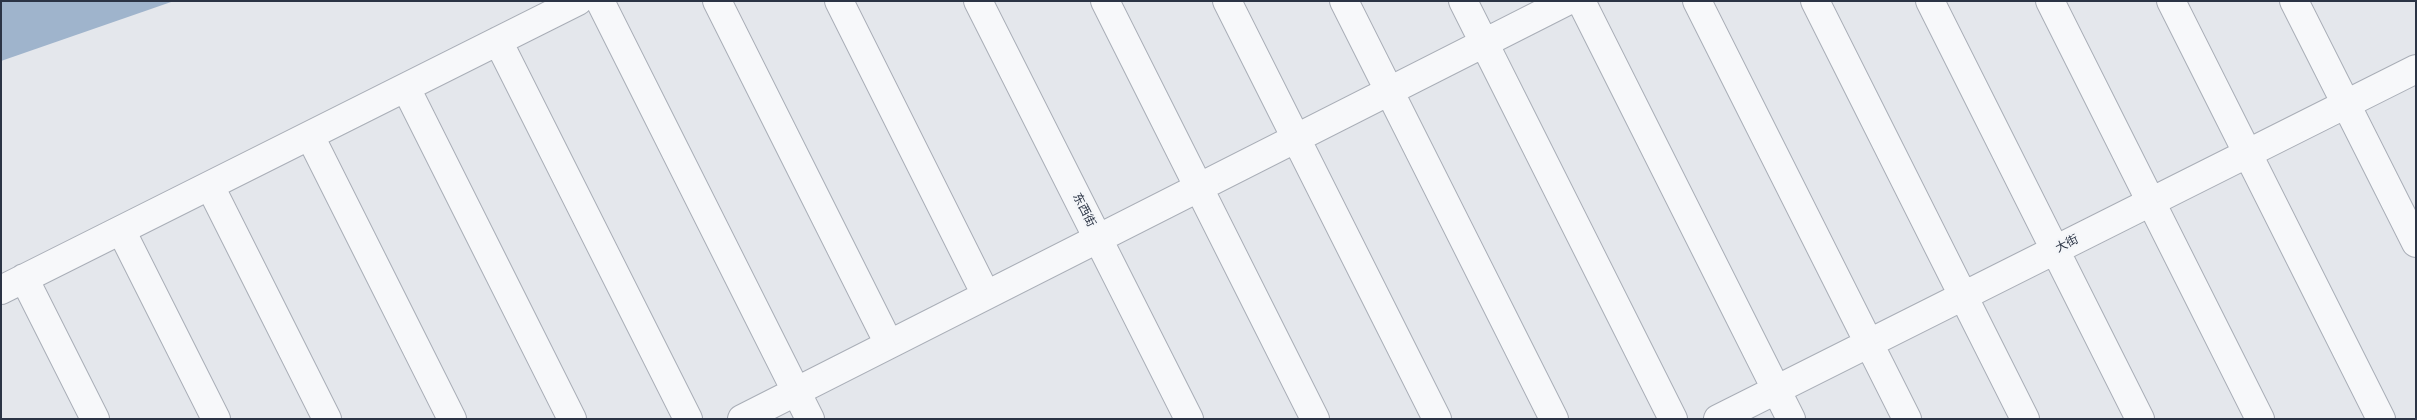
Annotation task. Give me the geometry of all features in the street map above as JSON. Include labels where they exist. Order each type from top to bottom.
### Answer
[{"type":"street","points":[[95,419],[13,284],[578,1]]},
{"type":"street","points":[[600,1],[810,419]]},
{"type":"street","points":[[716,1],[889,344]]},
{"type":"street","points":[[839,1],[986,295]]},
{"type":"street","name":"东西街","points":[[978,1],[1189,419]]},
{"type":"street","points":[[1105,1],[1315,419]]},
{"type":"street","points":[[1227,1],[1437,419]]},
{"type":"street","points":[[1344,1],[1554,419]]},
{"type":"street","points":[[1463,1],[1673,419]]},
{"type":"street","points":[[742,419],[1567,1]]},
{"type":"street","points":[[1581,1],[1791,419]]},
{"type":"street","points":[[1697,1],[1907,419]]},
{"type":"street","points":[[1815,1],[2025,419]]},
{"type":"street","points":[[1930,1],[2140,419]]},
{"type":"street","points":[[2050,1],[2260,419]]},
{"type":"street","points":[[2171,1],[2381,419]]},
{"type":"street","points":[[2294,1],[2416,243]]},
{"type":"street","points":[[498,42],[688,419]]},
{"type":"street","name":"大街","points":[[1718,419],[2416,69]]},
{"type":"street","points":[[406,88],[572,419]]},
{"type":"street","points":[[310,136],[452,419]]},
{"type":"street","points":[[210,186],[327,419]]},
{"type":"street","points":[[121,230],[216,419]]},
{"type":"water","points":[[1,1],[174,1],[1,61]]}]
